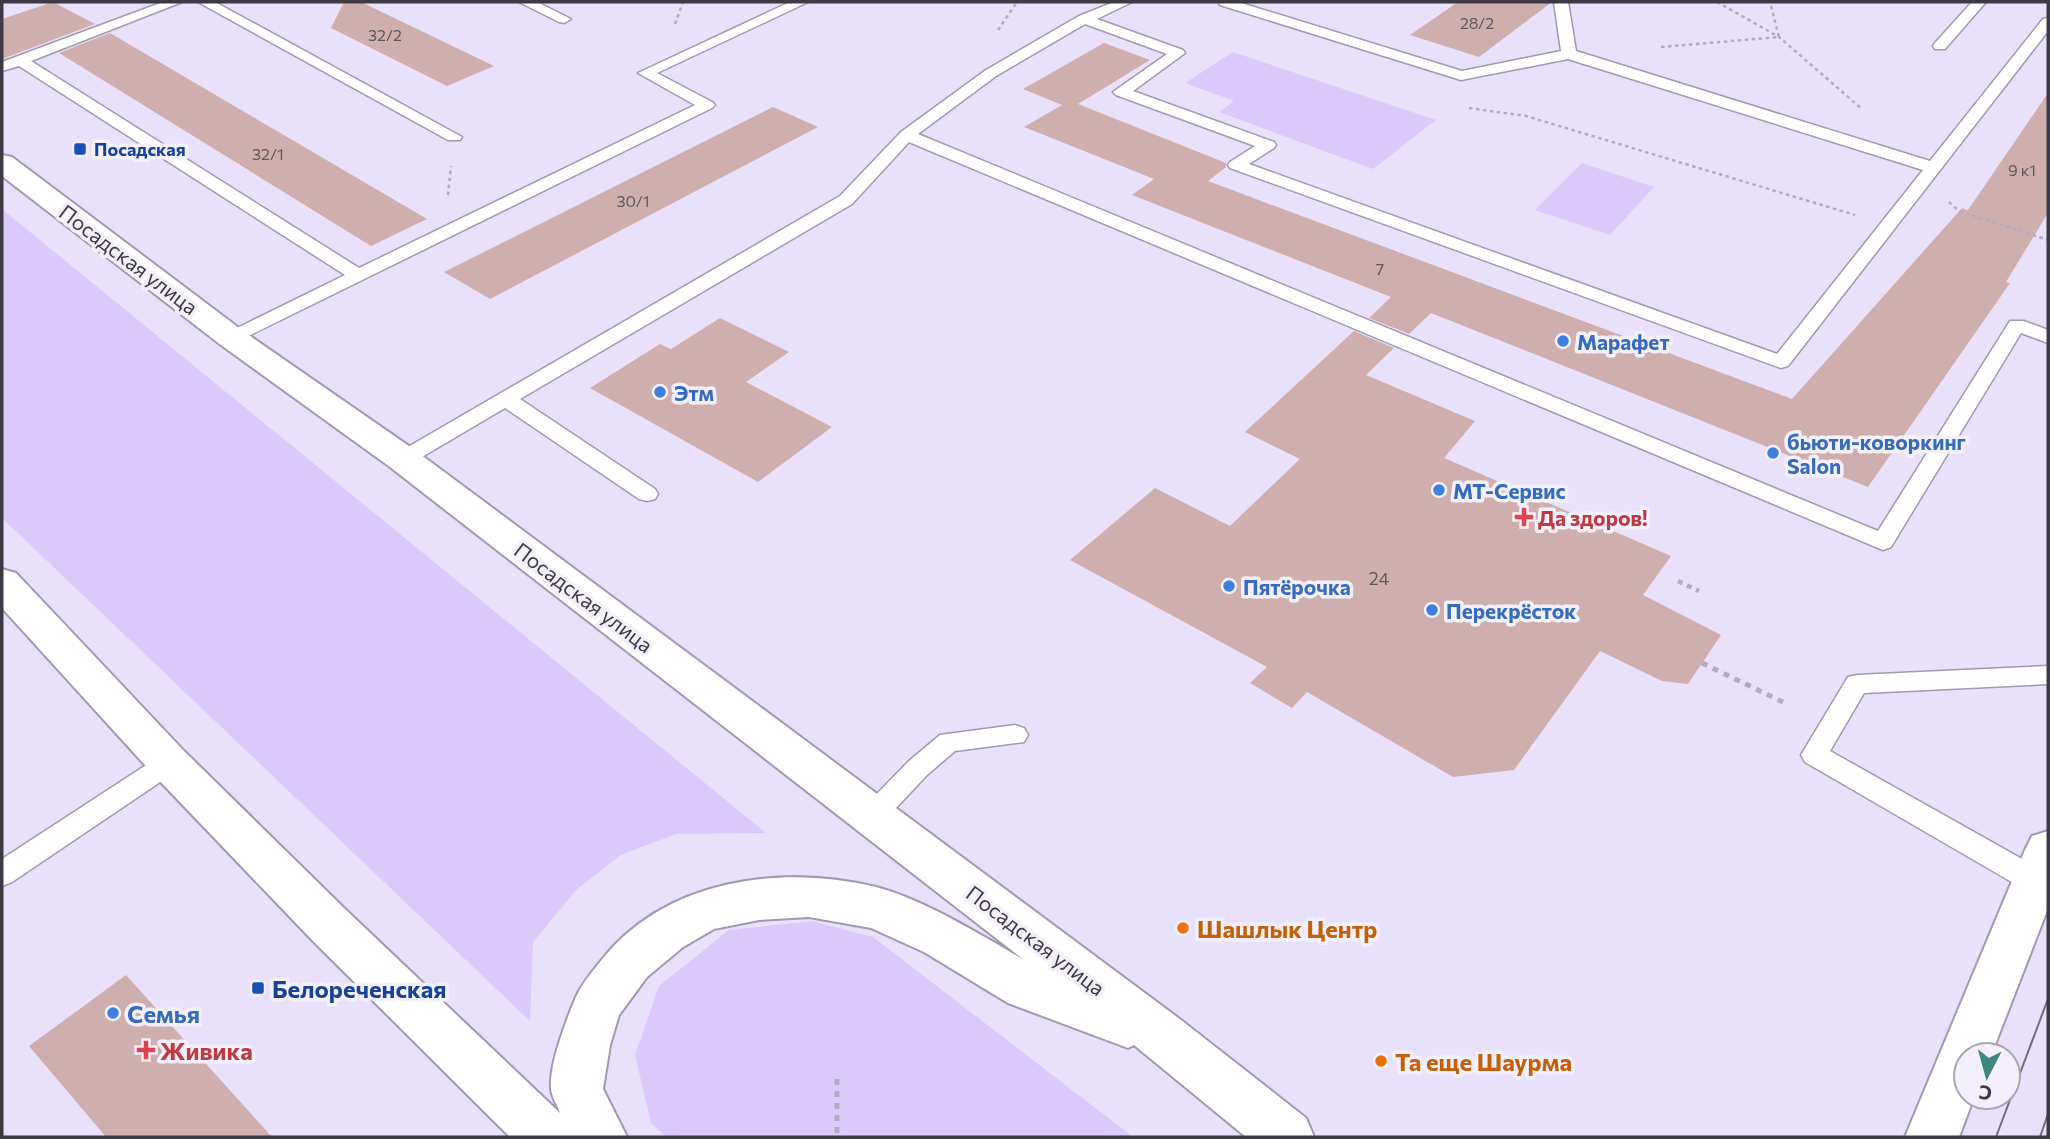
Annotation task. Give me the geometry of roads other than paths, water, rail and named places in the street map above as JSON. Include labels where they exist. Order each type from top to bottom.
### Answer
[{"type":"street","name":"Посадская улица","points":[[2,163],[232,338],[403,459],[1163,1037],[1287,1137]]},
{"type":"street","points":[[2,583],[169,763],[330,926],[547,1137]]},
{"type":"street","points":[[1932,1137],[2044,874]]},
{"type":"street","name":"Посадская улица","points":[[600,1137],[594,1130],[577,1089],[584,1045],[597,1004],[630,961],[666,932],[704,910],[759,898],[809,897],[877,908],[941,937],[1026,987],[1163,1037]]},
{"type":"lane","points":[[2,67],[175,2]]},
{"type":"lane","points":[[205,2],[454,137]]},
{"type":"lane","points":[[526,2],[564,19]]},
{"type":"lane","points":[[232,338],[707,105],[645,73],[801,2]]},
{"type":"lane","points":[[403,459],[846,200],[906,135],[991,73],[1084,19],[1125,2]]},
{"type":"lane","points":[[1225,2],[1461,76],[1569,54],[1911,161],[1931,173]]},
{"type":"lane","points":[[1561,2],[1569,54]]},
{"type":"lane","points":[[1940,46],[1979,2]]},
{"type":"lane","points":[[1084,19],[1178,53],[1121,92],[1268,145],[1236,165],[1781,362],[2048,22]]},
{"type":"lane","points":[[21,61],[358,275]]},
{"type":"lane","points":[[906,135],[1883,542],[2017,326],[2048,337]]},
{"type":"lane","points":[[506,400],[647,494]]},
{"type":"lane","points":[[2044,874],[1814,755],[1857,684],[2048,675]]},
{"type":"lane","points":[[872,816],[918,768],[949,742],[1015,735]]},
{"type":"lane","points":[[2,874],[169,763]]},
{"type":"tram line","points":[[1996,1137],[2048,999]]},
{"type":"tram line","points":[[2040,1137],[2048,1114]]},
{"type":"place","name":"Посадская","points":[[80,149]]},
{"type":"place","name":"Марафет","points":[[1563,341]]},
{"type":"place","name":"Этм","points":[[660,392]]},
{"type":"place","name":"бьюти-коворкинг Salon","points":[[1773,453]]},
{"type":"place","name":"МТ-Сервис","points":[[1439,490]]},
{"type":"place","name":"Да здоров!","points":[[1524,517]]},
{"type":"place","name":"Пятёрочка","points":[[1229,586]]},
{"type":"place","name":"Перекрёсток","points":[[1432,610]]},
{"type":"place","name":"Шашлык Центр","points":[[1183,928]]},
{"type":"place","name":"Белореченская","points":[[258,988]]},
{"type":"place","name":"Семья","points":[[113,1013]]},
{"type":"place","name":"Живика","points":[[146,1050]]},
{"type":"place","name":"Та еще Шаурма","points":[[1381,1061]]}]
